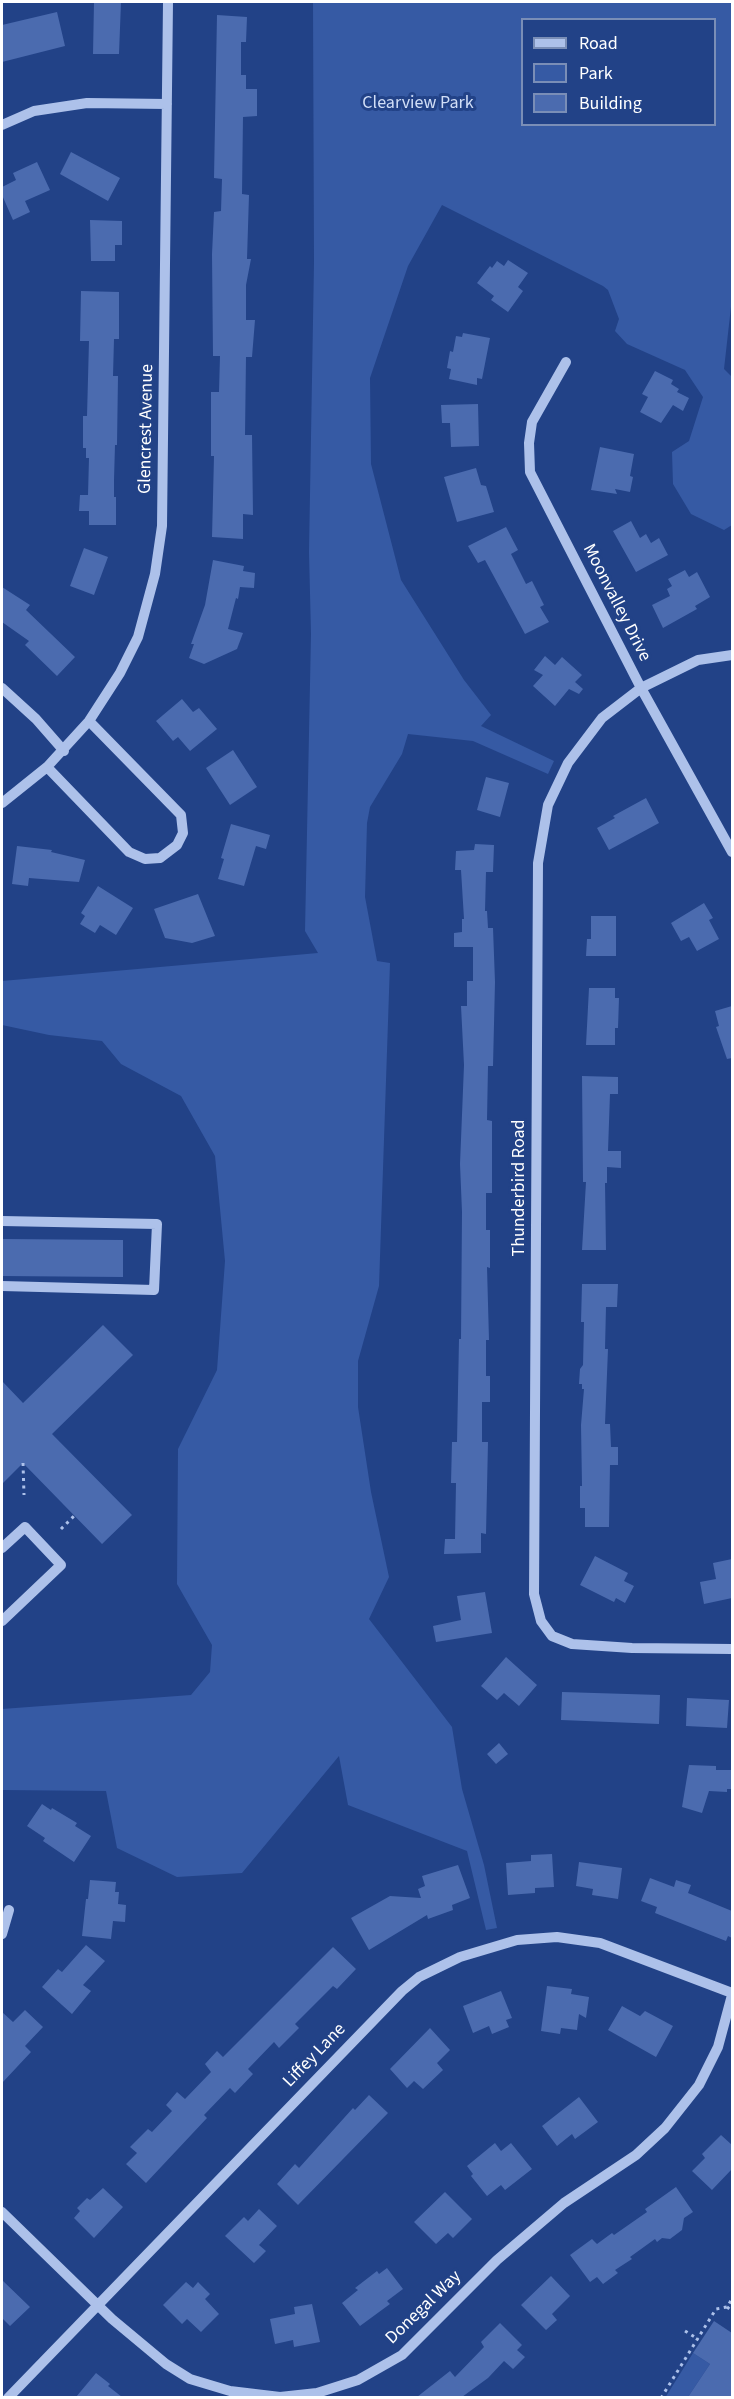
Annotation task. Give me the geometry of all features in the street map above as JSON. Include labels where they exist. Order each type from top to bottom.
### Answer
[{"type":"street","name":"Glencrest Avenue","points":[[2,803],[63,751],[89,720],[120,673],[138,637],[155,574],[162,526],[168,2]]},
{"type":"street","points":[[2,125],[34,111],[87,103],[167,104]]},
{"type":"street","name":"Moonvalley Drive","points":[[566,362],[532,423],[529,443],[530,472],[641,688],[732,852]]},
{"type":"street","name":"Thunderbird Road","points":[[732,655],[698,660],[641,688],[602,718],[568,763],[548,805],[538,863],[534,1594],[541,1621],[552,1636],[572,1644],[632,1648],[732,1649]]},
{"type":"street","points":[[2,688],[36,719],[63,751]]},
{"type":"street","points":[[46,767],[129,852],[145,859],[160,858],[177,845],[182,837],[181,815],[89,720]]},
{"type":"street","points":[[2,1221],[158,1224],[154,1290],[2,1286]]},
{"type":"street","points":[[2,1548],[25,1527],[62,1565],[2,1621]]},
{"type":"street","points":[[2,1934],[9,1910]]},
{"type":"street","name":"Liffey Lane","points":[[8,2397],[402,1991],[419,1977],[460,1957],[518,1940],[557,1938],[600,1943],[732,1994]]},
{"type":"street","name":"Donegal Way","points":[[2,2212],[98,2305],[166,2364],[189,2379],[230,2391],[279,2397],[317,2393],[358,2380],[402,2355],[497,2260],[564,2203],[636,2154],[665,2128],[699,2085],[718,2046],[732,1994]]},
{"type":"path","points":[[23,1463],[24,1495]]},
{"type":"path","points":[[61,1529],[75,1515]]},
{"type":"path","points":[[661,2397],[716,2309],[727,2307],[732,2299]]},
{"type":"path","points":[[727,2307],[732,2311]]},
{"type":"path","points":[[685,2331],[698,2339]]},
{"type":"green space","name":"Clearview Park","points":[[313,2],[732,2],[732,298],[724,369],[732,377],[732,525],[724,530],[691,514],[673,484],[672,452],[689,441],[703,397],[685,370],[627,344],[615,331],[619,319],[608,290],[603,286],[442,205],[408,266],[370,378],[371,464],[401,580],[464,680],[491,715],[481,726],[554,761],[548,774],[473,741],[408,734],[402,754],[370,807],[367,823],[365,897],[377,961],[390,963],[379,1286],[358,1361],[358,1407],[371,1492],[389,1577],[369,1619],[452,1727],[462,1789],[484,1865],[497,1928],[486,1930],[467,1851],[348,1805],[339,1756],[242,1873],[177,1877],[117,1848],[106,1791],[2,1790],[2,1709],[191,1695],[210,1672],[212,1645],[177,1584],[178,1449],[217,1370],[225,1261],[215,1156],[181,1096],[121,1064],[102,1041],[49,1035],[2,1025],[2,981],[318,953],[305,931],[311,634],[309,552],[314,263]]},
{"type":"green space","points":[[693,2353],[710,2364],[688,2397],[665,2398]]},
{"type":"building","points":[[94,2],[121,2],[119,54],[93,54]]},
{"type":"building","points":[[57,12],[65,46],[2,62],[2,25]]},
{"type":"building","points":[[217,15],[247,17],[246,42],[241,42],[241,75],[246,75],[246,89],[257,89],[257,116],[243,117],[242,194],[249,195],[247,259],[251,259],[246,285],[246,320],[255,320],[252,357],[246,357],[245,435],[252,435],[253,515],[243,514],[243,539],[212,537],[214,456],[211,456],[211,392],[219,392],[220,356],[213,356],[212,254],[214,212],[221,211],[222,179],[214,178]]},
{"type":"building","points":[[71,152],[120,178],[108,201],[60,174]]},
{"type":"building","points":[[37,162],[50,190],[25,201],[30,212],[13,220],[2,195],[2,187],[16,180],[13,173]]},
{"type":"building","points":[[90,220],[122,221],[122,245],[115,245],[115,261],[91,261]]},
{"type":"building","points":[[508,260],[528,273],[518,287],[523,291],[508,312],[491,300],[494,296],[477,283],[490,266],[492,268],[497,261],[504,266]]},
{"type":"building","points":[[81,291],[119,292],[119,339],[114,339],[113,376],[118,376],[114,480],[116,525],[89,525],[89,511],[79,511],[80,495],[88,495],[89,458],[86,458],[86,448],[83,448],[83,416],[87,416],[89,341],[80,341]]},
{"type":"building","points":[[463,333],[490,338],[482,379],[477,378],[477,385],[449,379],[451,369],[447,368],[450,351],[453,352],[456,336],[462,337]]},
{"type":"building","points":[[655,371],[673,380],[671,384],[679,389],[677,392],[689,398],[683,411],[673,405],[661,423],[640,412],[648,397],[642,394]]},
{"type":"building","points":[[478,404],[479,446],[451,447],[450,423],[442,423],[441,405]]},
{"type":"building","points":[[600,447],[634,454],[630,492],[615,489],[617,494],[591,490]]},
{"type":"building","points":[[476,468],[481,485],[486,486],[494,512],[457,522],[444,477]]},
{"type":"building","points":[[631,521],[640,538],[646,534],[651,543],[659,538],[668,555],[636,572],[613,531]]},
{"type":"building","points":[[506,527],[518,550],[511,554],[526,584],[532,581],[544,605],[540,607],[549,622],[525,634],[485,560],[478,563],[468,546]]},
{"type":"building","points":[[84,548],[108,557],[94,595],[70,586]]},
{"type":"building","points":[[213,560],[244,566],[243,571],[255,573],[254,588],[240,587],[238,599],[236,598],[228,629],[243,633],[237,649],[204,664],[189,658],[194,644],[191,644],[205,605]]},
{"type":"building","points":[[685,570],[689,577],[697,572],[710,597],[695,606],[697,609],[663,628],[652,605],[670,596],[667,589],[672,586],[668,579]]},
{"type":"building","points":[[2,587],[30,605],[26,610],[75,657],[57,676],[25,645],[29,641],[2,622]]},
{"type":"building","points":[[545,656],[555,665],[562,657],[582,675],[575,682],[583,689],[579,694],[569,689],[555,706],[533,686],[543,675],[534,670]]},
{"type":"building","points":[[182,699],[193,712],[199,708],[217,729],[190,751],[178,737],[173,741],[156,721]]},
{"type":"building","points":[[233,750],[257,787],[230,805],[206,768]]},
{"type":"building","points":[[486,777],[509,783],[500,817],[477,810]]},
{"type":"building","points":[[646,798],[659,823],[609,850],[597,828],[615,818],[613,816]]},
{"type":"building","points":[[231,824],[270,835],[266,849],[256,846],[244,886],[218,879],[224,859],[221,858]]},
{"type":"building","points":[[475,844],[494,845],[493,872],[486,872],[485,911],[487,911],[488,928],[493,928],[495,982],[493,1066],[488,1066],[487,1120],[492,1121],[492,1193],[486,1193],[486,1230],[490,1230],[490,1268],[487,1267],[489,1340],[486,1340],[486,1376],[490,1376],[490,1402],[482,1402],[482,1442],[488,1442],[486,1534],[481,1533],[481,1553],[444,1554],[445,1539],[455,1539],[456,1483],[451,1483],[452,1442],[457,1442],[459,1339],[461,1339],[460,1164],[464,1065],[461,1006],[467,1006],[467,981],[473,981],[473,947],[454,947],[454,933],[462,932],[462,919],[464,919],[461,870],[455,870],[456,851],[474,850]]},
{"type":"building","points":[[17,846],[52,850],[51,852],[85,860],[79,882],[29,878],[28,886],[12,884]]},
{"type":"building","points":[[98,886],[133,908],[116,935],[100,925],[95,933],[80,924],[85,916],[81,913]]},
{"type":"building","points":[[198,894],[215,936],[192,943],[165,938],[154,909]]},
{"type":"building","points":[[704,903],[713,918],[709,920],[719,939],[697,951],[689,937],[681,941],[671,923]]},
{"type":"building","points":[[591,916],[616,916],[616,956],[586,956],[587,939],[591,939]]},
{"type":"building","points":[[589,988],[615,988],[615,998],[619,998],[615,1045],[586,1045]]},
{"type":"building","points":[[732,1006],[732,1058],[727,1059],[716,1027],[719,1026],[715,1011]]},
{"type":"building","points":[[582,1076],[618,1077],[618,1094],[610,1094],[608,1151],[621,1151],[621,1168],[607,1167],[607,1183],[605,1183],[606,1250],[582,1250],[586,1182],[583,1182]]},
{"type":"building","points":[[2,1239],[123,1240],[123,1277],[2,1276]]},
{"type":"building","points":[[582,1284],[618,1284],[617,1307],[606,1307],[605,1349],[608,1349],[605,1424],[610,1424],[611,1447],[618,1447],[618,1465],[610,1465],[609,1527],[585,1527],[585,1508],[580,1508],[584,1389],[582,1389],[582,1384],[579,1384],[580,1369],[583,1365]]},
{"type":"building","points":[[103,1325],[133,1355],[52,1434],[132,1515],[102,1544],[23,1463],[2,1484],[2,1381],[23,1403]]},
{"type":"building","points":[[595,1556],[628,1573],[624,1581],[634,1586],[625,1603],[616,1598],[614,1602],[580,1585]]},
{"type":"building","points":[[732,1559],[732,1598],[704,1604],[700,1582],[716,1579],[713,1563]]},
{"type":"building","points":[[485,1592],[492,1633],[436,1642],[433,1626],[461,1620],[457,1596]]},
{"type":"building","points":[[506,1657],[537,1685],[519,1706],[504,1693],[497,1700],[481,1686]]},
{"type":"building","points":[[562,1692],[660,1695],[659,1724],[561,1720]]},
{"type":"building","points":[[687,1698],[729,1700],[727,1728],[686,1726]]},
{"type":"building","points":[[499,1743],[508,1754],[496,1764],[487,1754]]},
{"type":"building","points":[[689,1765],[716,1766],[716,1770],[731,1770],[731,1789],[727,1789],[727,1792],[709,1791],[702,1813],[682,1807]]},
{"type":"building","points":[[42,1804],[77,1823],[75,1826],[91,1836],[74,1862],[43,1841],[45,1838],[27,1826]]},
{"type":"building","points":[[552,1854],[554,1887],[535,1888],[535,1893],[508,1895],[506,1863],[531,1861],[531,1855]]},
{"type":"building","points":[[579,1862],[622,1868],[618,1899],[592,1895],[593,1889],[576,1886]]},
{"type":"building","points":[[458,1865],[470,1898],[452,1905],[453,1910],[428,1919],[427,1915],[369,1950],[351,1918],[390,1896],[421,1898],[418,1889],[425,1886],[422,1876]]},
{"type":"building","points":[[650,1878],[674,1887],[676,1880],[691,1885],[688,1893],[732,1911],[732,1938],[728,1936],[726,1941],[655,1913],[657,1907],[641,1901]]},
{"type":"building","points":[[90,1880],[116,1882],[115,1892],[119,1892],[118,1904],[126,1905],[125,1922],[113,1921],[111,1939],[82,1936]]},
{"type":"building","points":[[86,1945],[105,1961],[83,1985],[91,1991],[72,2014],[42,1987],[58,1969],[62,1972]]},
{"type":"building","points":[[333,1947],[356,1969],[337,1989],[333,1986],[295,2024],[299,2028],[279,2048],[274,2042],[248,2069],[253,2074],[235,2093],[230,2088],[204,2115],[207,2118],[146,2183],[126,2164],[137,2153],[130,2147],[148,2129],[152,2132],[172,2111],[166,2105],[177,2092],[185,2099],[211,2072],[205,2064],[217,2051],[223,2057]]},
{"type":"building","points":[[547,1986],[572,1989],[571,1994],[589,1997],[586,2018],[579,2014],[577,2030],[561,2028],[560,2034],[541,2031]]},
{"type":"building","points":[[501,1991],[512,2018],[506,2020],[509,2027],[492,2034],[489,2026],[473,2033],[463,2006]]},
{"type":"building","points":[[622,2006],[640,2016],[645,2011],[673,2026],[656,2057],[608,2030]]},
{"type":"building","points":[[25,2010],[43,2027],[25,2046],[31,2052],[2,2083],[2,2012],[13,2022]]},
{"type":"building","points":[[430,2028],[450,2050],[437,2063],[443,2070],[423,2089],[414,2081],[407,2088],[390,2069]]},
{"type":"building","points":[[369,2095],[388,2113],[298,2205],[277,2184],[295,2164],[299,2168],[353,2108],[355,2110]]},
{"type":"building","points":[[579,2097],[598,2122],[575,2139],[572,2134],[557,2146],[542,2126]]},
{"type":"building","points":[[721,2135],[732,2145],[732,2169],[712,2190],[692,2171],[705,2158],[702,2154]]},
{"type":"building","points":[[495,2143],[501,2151],[511,2143],[532,2169],[505,2190],[501,2185],[487,2196],[471,2176],[473,2174],[467,2166]]},
{"type":"building","points":[[676,2187],[693,2212],[684,2218],[682,2230],[670,2239],[662,2238],[657,2242],[655,2239],[630,2257],[632,2259],[615,2270],[618,2273],[603,2284],[597,2277],[590,2282],[570,2255],[592,2239],[597,2244],[612,2233],[614,2235],[647,2212],[645,2209]]},
{"type":"building","points":[[103,2188],[123,2207],[94,2238],[74,2218],[80,2211],[77,2208],[87,2198],[90,2200]]},
{"type":"building","points":[[445,2192],[472,2219],[453,2238],[448,2233],[436,2244],[414,2222]]},
{"type":"building","points":[[259,2209],[277,2226],[259,2245],[266,2251],[254,2263],[225,2236],[244,2217],[248,2221]]},
{"type":"building","points":[[387,2268],[403,2289],[387,2301],[390,2304],[360,2326],[342,2303],[358,2290],[355,2288],[377,2271],[379,2274]]},
{"type":"building","points":[[551,2276],[570,2296],[552,2314],[557,2320],[546,2330],[521,2305]]},
{"type":"building","points":[[2,2280],[30,2307],[10,2326],[2,2318]]},
{"type":"building","points":[[186,2282],[193,2288],[198,2282],[210,2294],[205,2299],[219,2314],[201,2332],[187,2319],[182,2324],[163,2305]]},
{"type":"building","points":[[312,2304],[320,2342],[294,2347],[293,2340],[275,2344],[270,2319],[295,2314],[294,2307]]},
{"type":"building","points":[[714,2321],[732,2333],[732,2397],[688,2397],[710,2364],[693,2353]]},
{"type":"building","points":[[500,2323],[522,2345],[517,2350],[525,2357],[513,2369],[504,2361],[488,2378],[462,2397],[417,2397],[450,2371],[455,2377],[484,2347],[481,2342]]},
{"type":"building","points":[[96,2373],[110,2384],[108,2386],[122,2397],[76,2397]]}]
